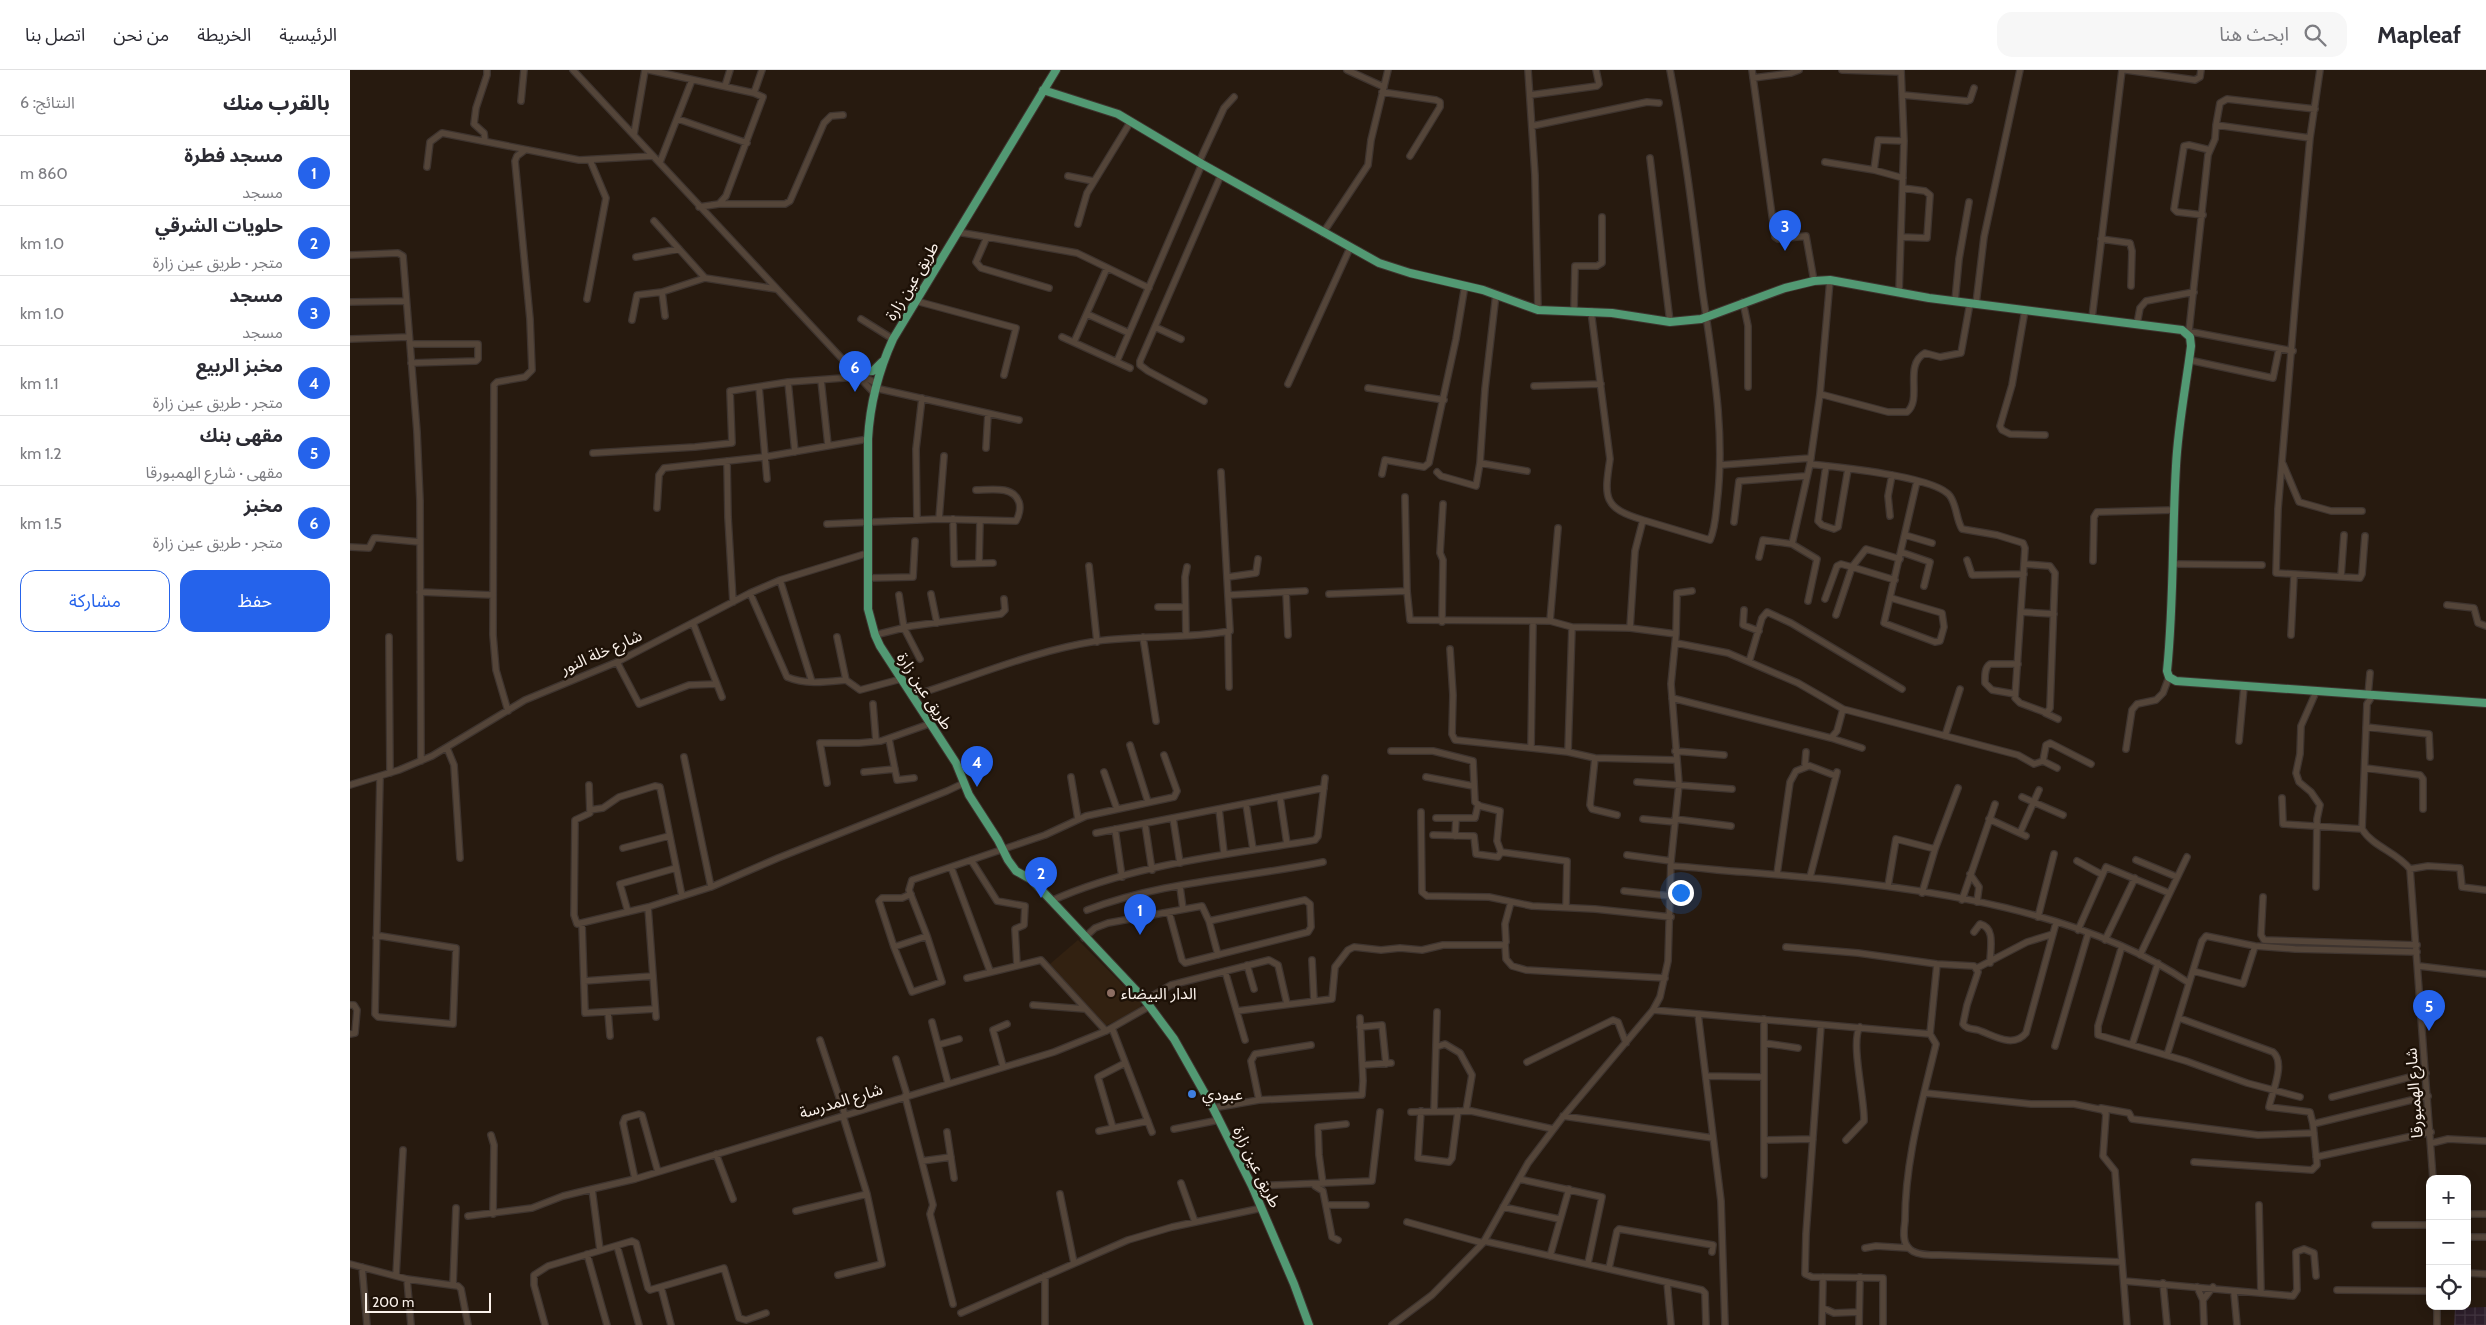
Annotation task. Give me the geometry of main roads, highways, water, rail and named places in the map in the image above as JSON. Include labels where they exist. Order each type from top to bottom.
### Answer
[{"type":"main road","name":"طريق عين زارة","points":[[1056,70],[893,339],[884,358],[870,411],[868,439],[868,609],[875,636],[929,724],[956,763],[969,795],[1016,871],[1032,880],[1084,938],[1147,1003],[1174,1039],[1213,1108],[1252,1186],[1294,1284],[1309,1325]]},
{"type":"main road","points":[[1043,90],[1108,110],[1131,121],[1323,233],[1350,248],[1396,269],[1465,285],[1496,294],[1538,310],[1591,311],[1670,322],[1684,322],[1814,281],[1830,280],[1973,304],[2186,331],[2191,342],[2182,398],[2174,510],[2174,564],[2167,671],[2169,677],[2176,681],[2244,687],[2486,703]]},
{"type":"main road","points":[[855,374],[873,371],[884,358]]},
{"type":"place","name":"مسجد","points":[[1785,251]]},
{"type":"place","name":"مخبز","points":[[855,392]]},
{"type":"place","name":"مخبز الربيع","points":[[977,787]]},
{"type":"place","name":"حلويات الشرقي","points":[[1041,898]]},
{"type":"place","name":"مسجد فطرة","points":[[1140,935]]},
{"type":"place","name":"الدار البيضاء","points":[[1111,993]]},
{"type":"place","name":"مقهى بنك","points":[[2429,1031]]},
{"type":"place","name":"عبودي","points":[[1192,1094]]}]
